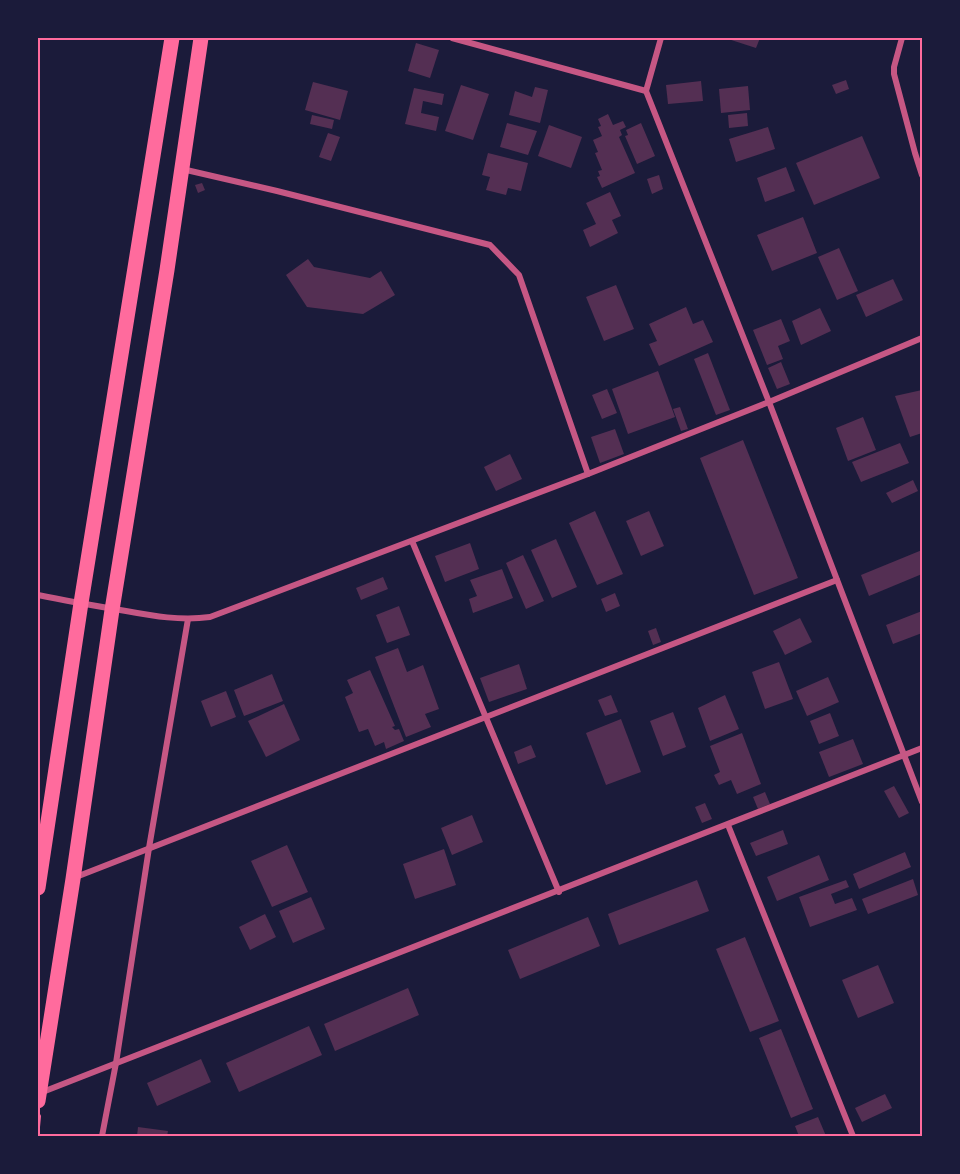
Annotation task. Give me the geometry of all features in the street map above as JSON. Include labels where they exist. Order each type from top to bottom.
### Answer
[{"type":"main road","points":[[38,888],[81,603],[172,38]]},
{"type":"main road","points":[[38,1097],[201,38]]},
{"type":"street","points":[[452,38],[646,91]]},
{"type":"street","points":[[661,38],[646,91],[770,402],[922,802]]},
{"type":"street","points":[[902,38],[894,74],[922,174]]},
{"type":"street","points":[[915,153],[922,149]]},
{"type":"street","points":[[181,169],[277,191],[489,246],[519,275],[588,474]]},
{"type":"street","points":[[38,595],[161,617],[188,619],[210,617],[588,474],[770,402],[922,338]]},
{"type":"street","points":[[412,541],[559,892]]},
{"type":"street","points":[[73,879],[837,580]]},
{"type":"street","points":[[102,1137],[116,1063],[148,848],[188,619]]},
{"type":"street","points":[[38,1097],[116,1063],[559,892],[922,748]]},
{"type":"street","points":[[728,825],[853,1137]]},
{"type":"building","points":[[725,38],[760,38],[756,48]]},
{"type":"building","points":[[416,43],[439,50],[430,78],[408,71]]},
{"type":"building","points":[[846,80],[849,89],[836,94],[832,85]]},
{"type":"building","points":[[701,81],[703,101],[668,104],[666,85]]},
{"type":"building","points":[[313,82],[348,91],[340,120],[305,110]]},
{"type":"building","points":[[461,85],[489,94],[473,140],[445,131]]},
{"type":"building","points":[[748,86],[750,110],[721,113],[719,89]]},
{"type":"building","points":[[535,87],[548,90],[540,123],[509,115],[515,91],[532,97]]},
{"type":"building","points":[[414,88],[444,94],[442,105],[423,101],[421,113],[439,117],[436,131],[405,124]]},
{"type":"building","points":[[747,113],[748,126],[729,128],[728,115]]},
{"type":"building","points":[[608,114],[613,125],[623,121],[626,127],[620,130],[622,135],[619,137],[635,173],[602,188],[597,177],[600,176],[598,171],[602,170],[595,153],[598,152],[593,140],[602,136],[598,127],[601,126],[598,119]]},
{"type":"building","points":[[312,115],[334,120],[332,129],[310,124]]},
{"type":"building","points":[[507,123],[537,131],[528,155],[500,147]]},
{"type":"building","points":[[641,123],[655,156],[637,164],[625,136],[628,135],[626,130]]},
{"type":"building","points":[[549,125],[582,137],[571,168],[538,156]]},
{"type":"building","points":[[768,127],[775,149],[736,162],[729,139]]},
{"type":"building","points":[[328,133],[340,137],[331,161],[319,157]]},
{"type":"building","points":[[862,136],[880,178],[814,205],[796,163]]},
{"type":"building","points":[[488,153],[528,163],[521,191],[508,188],[506,195],[486,190],[490,177],[482,175]]},
{"type":"building","points":[[786,167],[795,191],[765,202],[757,178]]},
{"type":"building","points":[[659,175],[663,189],[652,194],[647,179]]},
{"type":"building","points":[[202,183],[205,190],[198,193],[195,185]]},
{"type":"building","points":[[610,192],[621,216],[612,220],[618,233],[590,247],[583,230],[596,224],[586,203]]},
{"type":"building","points":[[803,217],[817,253],[772,271],[757,235]]},
{"type":"building","points":[[839,248],[858,291],[837,300],[818,257]]},
{"type":"building","points":[[308,259],[314,267],[370,278],[381,271],[395,295],[363,314],[307,307],[286,275]]},
{"type":"building","points":[[893,279],[903,300],[866,317],[856,295]]},
{"type":"building","points":[[616,285],[634,329],[604,341],[586,297]]},
{"type":"building","points":[[686,307],[693,324],[703,320],[713,342],[659,366],[649,344],[657,341],[649,324]]},
{"type":"building","points":[[820,308],[831,331],[801,345],[792,321]]},
{"type":"building","points":[[781,319],[790,341],[778,346],[783,359],[767,365],[753,330]]},
{"type":"building","points":[[708,353],[730,410],[716,415],[694,359]]},
{"type":"building","points":[[781,362],[790,384],[777,389],[768,368]]},
{"type":"building","points":[[658,371],[675,417],[628,434],[612,389]]},
{"type":"building","points":[[607,389],[617,413],[602,419],[592,395]]},
{"type":"building","points":[[922,390],[922,433],[910,437],[895,396]]},
{"type":"building","points":[[680,407],[688,429],[681,431],[673,409]]},
{"type":"building","points":[[863,417],[876,450],[848,461],[836,428]]},
{"type":"building","points":[[615,429],[624,454],[600,463],[591,437]]},
{"type":"building","points":[[743,440],[798,578],[754,595],[700,458]]},
{"type":"building","points":[[900,443],[909,463],[861,482],[852,462]]},
{"type":"building","points":[[510,454],[522,479],[496,491],[484,467]]},
{"type":"building","points":[[913,480],[918,491],[892,503],[886,493]]},
{"type":"building","points":[[595,511],[623,574],[597,585],[569,523]]},
{"type":"building","points":[[649,511],[664,546],[641,556],[626,521]]},
{"type":"building","points":[[556,539],[577,587],[552,598],[531,550]]},
{"type":"building","points":[[470,543],[479,569],[445,582],[435,556]]},
{"type":"building","points":[[922,550],[922,574],[869,596],[861,575]]},
{"type":"building","points":[[523,555],[544,601],[526,609],[506,563]]},
{"type":"building","points":[[502,569],[513,598],[473,613],[469,599],[477,596],[470,580]]},
{"type":"building","points":[[383,577],[388,589],[361,600],[356,588]]},
{"type":"building","points":[[615,593],[620,606],[606,612],[601,599]]},
{"type":"building","points":[[399,606],[410,635],[387,643],[376,615]]},
{"type":"building","points":[[922,611],[922,633],[893,644],[886,625]]},
{"type":"building","points":[[800,618],[812,642],[785,655],[773,631]]},
{"type":"building","points":[[656,628],[661,642],[653,645],[648,631]]},
{"type":"building","points":[[398,648],[407,672],[423,665],[439,709],[425,714],[431,727],[406,737],[375,657]]},
{"type":"building","points":[[779,662],[793,699],[765,709],[752,672]]},
{"type":"building","points":[[519,664],[527,689],[489,702],[480,678]]},
{"type":"building","points":[[370,670],[395,726],[392,727],[395,730],[399,729],[404,741],[386,749],[384,742],[375,746],[368,729],[359,732],[345,697],[353,693],[347,680]]},
{"type":"building","points":[[272,674],[283,701],[244,716],[234,690]]},
{"type":"building","points":[[828,677],[839,702],[807,716],[796,691]]},
{"type":"building","points":[[226,691],[236,717],[211,727],[201,701]]},
{"type":"building","points":[[611,695],[618,712],[605,716],[598,700]]},
{"type":"building","points":[[725,695],[739,729],[710,741],[698,708]]},
{"type":"building","points":[[284,704],[300,740],[266,757],[248,721]]},
{"type":"building","points":[[673,712],[686,747],[663,756],[650,721]]},
{"type":"building","points":[[830,713],[839,736],[819,744],[810,721]]},
{"type":"building","points":[[621,719],[641,772],[606,785],[586,733]]},
{"type":"building","points":[[742,733],[761,784],[737,794],[731,780],[719,785],[714,775],[720,772],[710,746]]},
{"type":"building","points":[[853,739],[863,764],[829,777],[819,752]]},
{"type":"building","points":[[531,745],[536,757],[518,764],[514,752]]},
{"type":"building","points":[[894,786],[909,813],[899,818],[884,791]]},
{"type":"building","points":[[765,792],[770,804],[758,809],[753,797]]},
{"type":"building","points":[[705,803],[712,819],[702,823],[695,807]]},
{"type":"building","points":[[472,815],[483,842],[452,855],[441,828]]},
{"type":"building","points":[[783,830],[788,844],[756,856],[750,843]]},
{"type":"building","points":[[287,845],[308,892],[272,907],[251,861]]},
{"type":"building","points":[[444,849],[456,885],[415,899],[403,864]]},
{"type":"building","points":[[905,852],[911,867],[859,889],[853,874]]},
{"type":"building","points":[[819,855],[829,880],[777,901],[767,877]]},
{"type":"building","points":[[913,879],[918,895],[868,914],[862,899]]},
{"type":"building","points":[[697,880],[709,911],[619,945],[608,914]]},
{"type":"building","points":[[846,880],[849,887],[831,894],[835,904],[852,898],[857,910],[810,927],[799,897]]},
{"type":"building","points":[[311,897],[325,929],[293,943],[279,911]]},
{"type":"building","points":[[265,914],[276,937],[250,950],[239,927]]},
{"type":"building","points":[[588,917],[600,946],[520,979],[508,950]]},
{"type":"building","points":[[745,937],[779,1021],[750,1032],[716,949]]},
{"type":"building","points":[[878,965],[894,1003],[858,1018],[842,980]]},
{"type":"building","points":[[408,988],[419,1015],[335,1051],[324,1024]]},
{"type":"building","points":[[309,1026],[322,1055],[239,1092],[226,1063]]},
{"type":"building","points":[[781,1029],[813,1109],[791,1118],[759,1038]]},
{"type":"building","points":[[201,1059],[211,1082],[157,1106],[147,1083]]},
{"type":"building","points":[[885,1094],[892,1108],[862,1122],[855,1108]]},
{"type":"building","points":[[818,1117],[826,1136],[799,1136],[795,1126]]},
{"type":"building","points":[[138,1127],[168,1131],[167,1136],[137,1136]]}]
